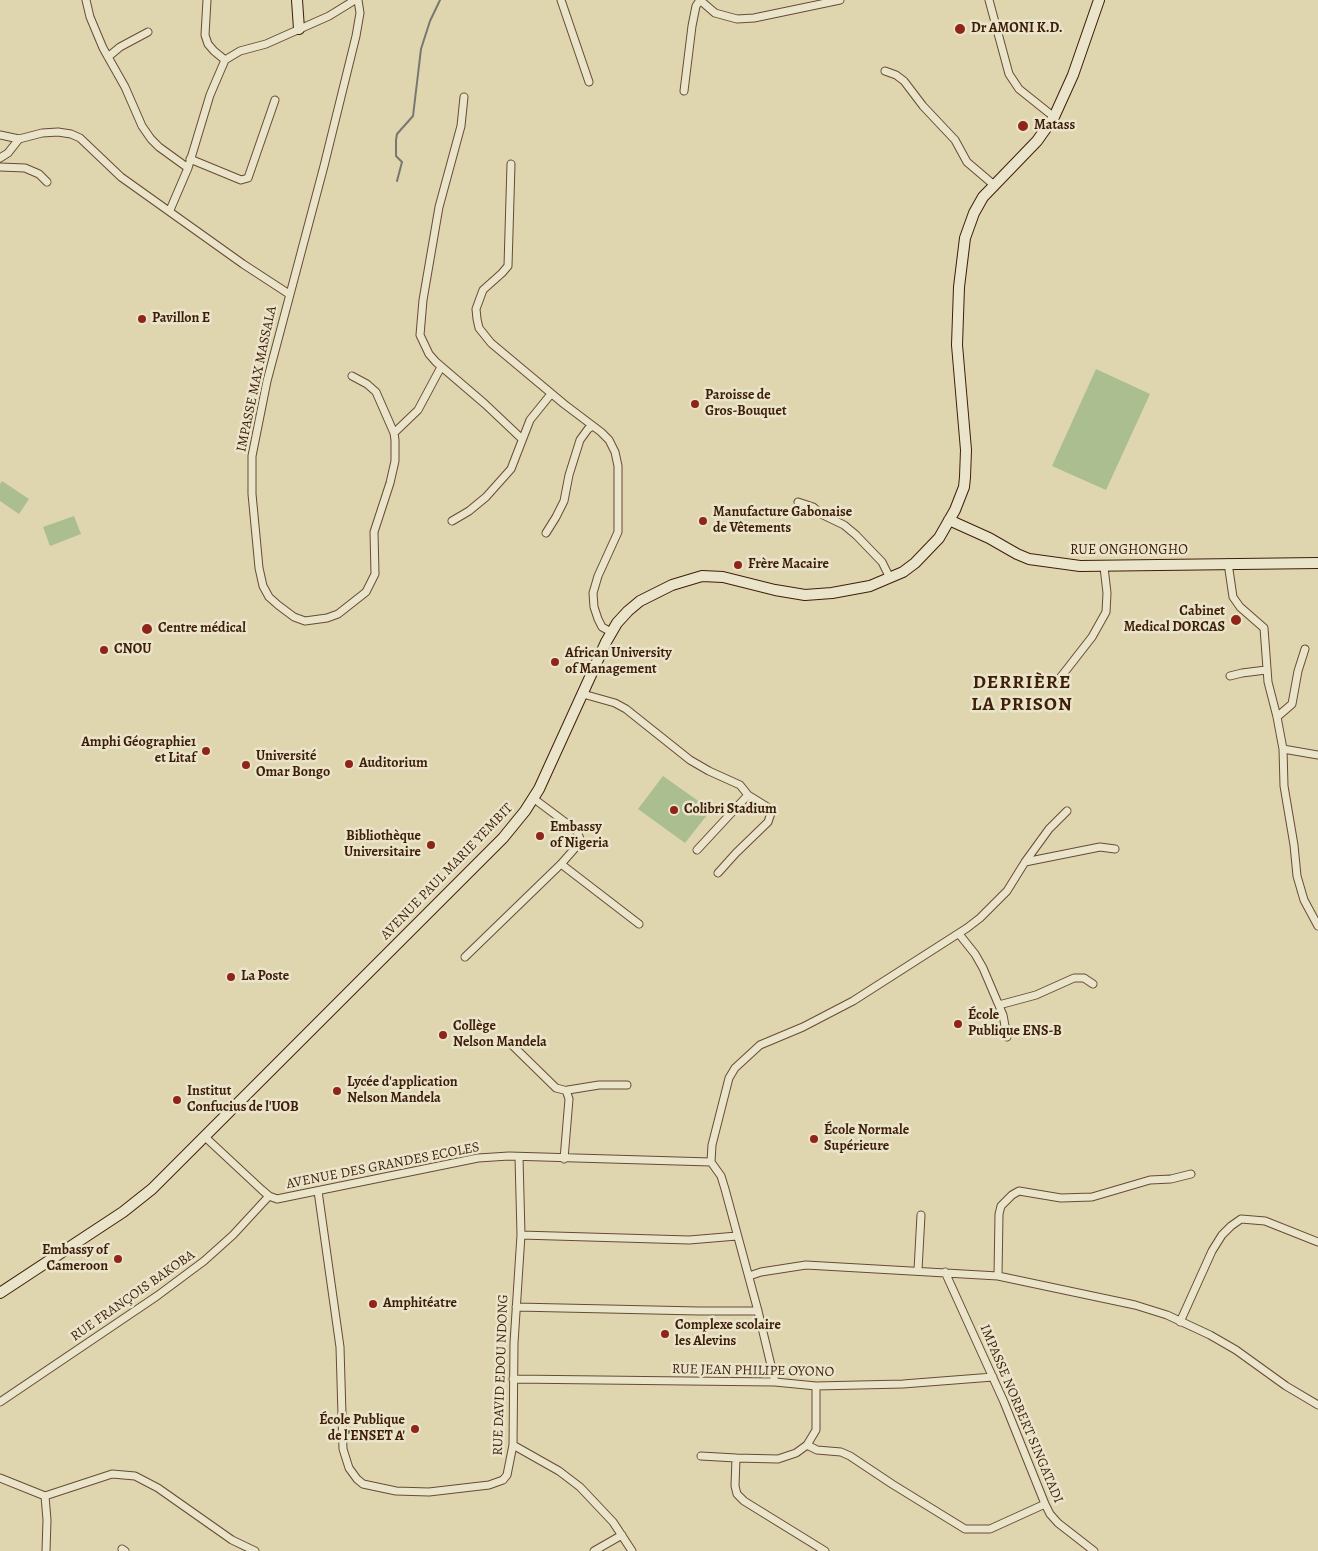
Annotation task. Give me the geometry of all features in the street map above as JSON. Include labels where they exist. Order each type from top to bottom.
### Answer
[{"type":"main road","points":[[297,0],[299,29]]},
{"type":"main road","name":"AVENUE PAUL MARIE YEMBIT","points":[[0,1294],[134,1204],[163,1178],[514,826],[533,798],[611,632],[628,611],[640,601],[672,584],[694,577],[723,577],[775,590],[805,595],[845,591],[875,584],[890,578],[915,563],[929,550],[950,520],[964,487],[966,464],[958,355],[959,287],[965,238],[974,213],[983,197],[1037,141],[1054,117],[1073,75],[1100,0]]},
{"type":"main road","name":"RUE ONGHONGHO","points":[[950,520],[1029,559],[1080,566],[1318,563]]},
{"type":"street","points":[[86,0],[90,17],[142,126],[151,139],[188,168]]},
{"type":"street","points":[[207,0],[205,35],[208,44],[225,60]]},
{"type":"street","points":[[170,210],[188,168],[210,95],[225,60],[240,51],[266,44],[329,16],[357,0]]},
{"type":"street","name":"IMPASSE MAX MASSALA","points":[[352,376],[367,384],[376,392],[394,433],[396,450],[393,472],[374,532],[376,568],[374,580],[366,592],[332,617],[311,621],[294,617],[273,601],[263,586],[259,568],[252,494],[252,456],[267,381],[356,36],[360,13],[357,0]]},
{"type":"street","points":[[561,0],[588,82]]},
{"type":"street","points":[[684,91],[692,26],[696,6],[700,0],[715,12],[737,19],[754,18],[840,0]]},
{"type":"street","points":[[989,0],[1009,74],[1018,89],[1054,117]]},
{"type":"street","points":[[108,56],[120,47],[148,32]]},
{"type":"street","points":[[885,71],[896,75],[904,81],[930,114],[953,137],[967,162],[994,185]]},
{"type":"street","points":[[464,98],[461,126],[439,207],[421,317],[420,334],[429,354],[441,368],[485,404],[522,439]]},
{"type":"street","points":[[190,159],[241,180],[248,178],[275,100]]},
{"type":"street","points":[[0,135],[19,139],[42,133],[58,132],[71,134],[89,145],[121,177],[170,210],[243,264],[289,294]]},
{"type":"street","points":[[0,158],[8,153],[19,139]]},
{"type":"street","points":[[511,164],[508,266],[483,290],[476,309],[476,319],[479,328],[491,343],[609,440],[615,452],[618,466],[618,532],[598,576],[593,593],[594,607],[598,620],[602,627],[611,632]]},
{"type":"street","points":[[0,167],[25,168],[39,174],[47,182]]},
{"type":"street","points":[[394,433],[418,410],[441,368]]},
{"type":"street","points":[[452,521],[477,505],[511,469],[534,414],[551,394]]},
{"type":"street","points":[[546,533],[564,500],[569,475],[580,440],[588,429],[593,426]]},
{"type":"street","points":[[798,502],[813,507],[821,514],[844,525],[882,562],[890,578]]},
{"type":"street","points":[[1228,563],[1233,597],[1264,628],[1266,670],[1283,749],[1284,786],[1297,876],[1304,900],[1318,926]]},
{"type":"street","points":[[1060,678],[1092,637],[1106,612],[1107,593],[1104,567]]},
{"type":"street","points":[[1277,717],[1292,704],[1298,671],[1305,649]]},
{"type":"street","points":[[1230,676],[1242,672],[1266,670]]},
{"type":"street","points":[[583,694],[614,703],[626,709],[690,760],[708,771],[740,785],[748,795],[769,808],[770,817],[763,827],[718,873]]},
{"type":"street","points":[[1283,749],[1318,755]]},
{"type":"street","points":[[697,850],[748,795]]},
{"type":"street","points":[[465,957],[560,864],[576,847],[580,839],[577,831],[533,798]]},
{"type":"street","points":[[775,1382],[758,1310],[721,1176],[711,1162],[712,1145],[728,1078],[746,1056],[760,1045],[853,1001],[959,934],[980,918],[1007,891],[1049,829],[1067,811]]},
{"type":"street","points":[[1025,862],[1100,847],[1115,849]]},
{"type":"street","points":[[560,864],[639,924]]},
{"type":"street","points":[[959,934],[975,954],[983,968],[1000,1005],[1007,1037]]},
{"type":"street","points":[[1000,1005],[1036,995],[1074,978],[1084,978],[1092,984]]},
{"type":"street","points":[[509,1042],[556,1088],[567,1091],[599,1085],[628,1085]]},
{"type":"street","points":[[564,1159],[569,1099],[567,1091]]},
{"type":"street","name":"AVENUE DES GRANDES ECOLES","points":[[204,1136],[269,1196],[277,1199],[455,1162],[494,1157],[711,1162]]},
{"type":"street","name":"RUE DAVID EDOU NDONG","points":[[318,1191],[340,1347],[343,1449],[346,1461],[353,1474],[363,1484],[406,1492],[429,1492],[489,1485],[503,1480],[507,1475],[513,1445],[513,1379],[521,1235],[519,1157]]},
{"type":"street","points":[[998,1276],[999,1214],[1001,1206],[1012,1194],[1019,1191],[1061,1198],[1092,1197],[1150,1180],[1170,1179],[1191,1174]]},
{"type":"street","name":"RUE FRANÇOIS BAKOBA","points":[[0,1402],[110,1329],[218,1250],[269,1196]]},
{"type":"street","points":[[918,1270],[921,1215]]},
{"type":"street","points":[[1180,1322],[1212,1251],[1222,1235],[1241,1220],[1265,1221],[1318,1242]]},
{"type":"street","points":[[521,1235],[690,1240],[737,1236]]},
{"type":"street","points":[[749,1276],[761,1272],[806,1265],[946,1272],[998,1276],[1134,1305],[1167,1316],[1210,1335],[1236,1350],[1286,1386],[1318,1404]]},
{"type":"street","name":"IMPASSE NORBERT SINGATADI","points":[[946,1272],[993,1377],[1044,1504],[1058,1523],[1094,1551]]},
{"type":"street","points":[[516,1307],[699,1311],[758,1310]]},
{"type":"street","name":"RUE JEAN PHILIPE OYONO","points":[[513,1379],[775,1382],[816,1386],[903,1384],[993,1377]]},
{"type":"street","points":[[701,1456],[778,1459],[796,1453],[807,1445],[816,1430],[816,1386]]},
{"type":"street","points":[[513,1445],[559,1471],[580,1487],[604,1510],[632,1551]]},
{"type":"street","points":[[807,1445],[817,1450],[841,1452],[850,1456],[965,1529],[990,1529],[1044,1504]]},
{"type":"street","points":[[736,1458],[735,1486],[738,1494],[744,1501],[825,1551]]},
{"type":"street","points":[[0,1478],[45,1496],[112,1474],[135,1476],[158,1488],[232,1540],[255,1551]]},
{"type":"street","points":[[45,1496],[47,1520],[46,1551]]},
{"type":"street","points":[[594,1551],[622,1535]]},
{"type":"green space","points":[[1096,369],[1150,394],[1106,490],[1052,466]]},
{"type":"green space","points":[[2,481],[29,499],[19,514],[0,501],[0,484]]},
{"type":"green space","points":[[74,516],[81,534],[50,546],[43,527]]},
{"type":"green space","name":"Colibri Stadium","points":[[663,776],[711,810],[685,843],[638,809]]},
{"type":"waterway","points":[[397,181],[402,162],[396,156],[397,134],[413,116],[421,49],[430,21],[440,0]]},
{"type":"place","name":"Dr AMONI K.D.","points":[[960,29]]},
{"type":"place","name":"Matass","points":[[1023,126]]},
{"type":"place","name":"Pavillon E","points":[[142,319]]},
{"type":"place","name":"Paroisse de Gros-Bouquet","points":[[695,404]]},
{"type":"place","name":"Manufacture Gabonaise de Vêtements","points":[[703,521]]},
{"type":"place","name":"Frère Macaire","points":[[738,565]]},
{"type":"place","name":"Cabinet Medical DORCAS","points":[[1236,620]]},
{"type":"place","name":"Centre médical","points":[[147,629]]},
{"type":"place","name":"CNOU","points":[[104,650]]},
{"type":"place","name":"African University of Management","points":[[555,662]]},
{"type":"place","name":"Amphi Géographie1 et Litaf","points":[[206,751]]},
{"type":"place","name":"Auditorium","points":[[349,764]]},
{"type":"place","name":"Université Omar Bongo","points":[[246,765]]},
{"type":"place","name":"Colibri Stadium","points":[[674,810]]},
{"type":"place","name":"Embassy of Nigeria","points":[[540,836]]},
{"type":"place","name":"Bibliothèque Universitaire","points":[[431,845]]},
{"type":"place","name":"La Poste","points":[[231,977]]},
{"type":"place","name":"École Publique ENS-B","points":[[958,1024]]},
{"type":"place","name":"Collège Nelson Mandela","points":[[443,1035]]},
{"type":"place","name":"Lycée d'application Nelson Mandela","points":[[337,1091]]},
{"type":"place","name":"Institut Confucius de l'UOB","points":[[177,1100]]},
{"type":"place","name":"École Normale Supérieure","points":[[814,1139]]},
{"type":"place","name":"Embassy of Cameroon","points":[[118,1259]]},
{"type":"place","name":"Amphitéatre","points":[[373,1304]]},
{"type":"place","name":"Complexe scolaire les Alevins","points":[[665,1334]]},
{"type":"place","name":"École Publique de l'ENSET A'","points":[[415,1429]]},
{"type":"district","name":"DERRIÈRE LA PRISON","points":[[1022,694]]}]
